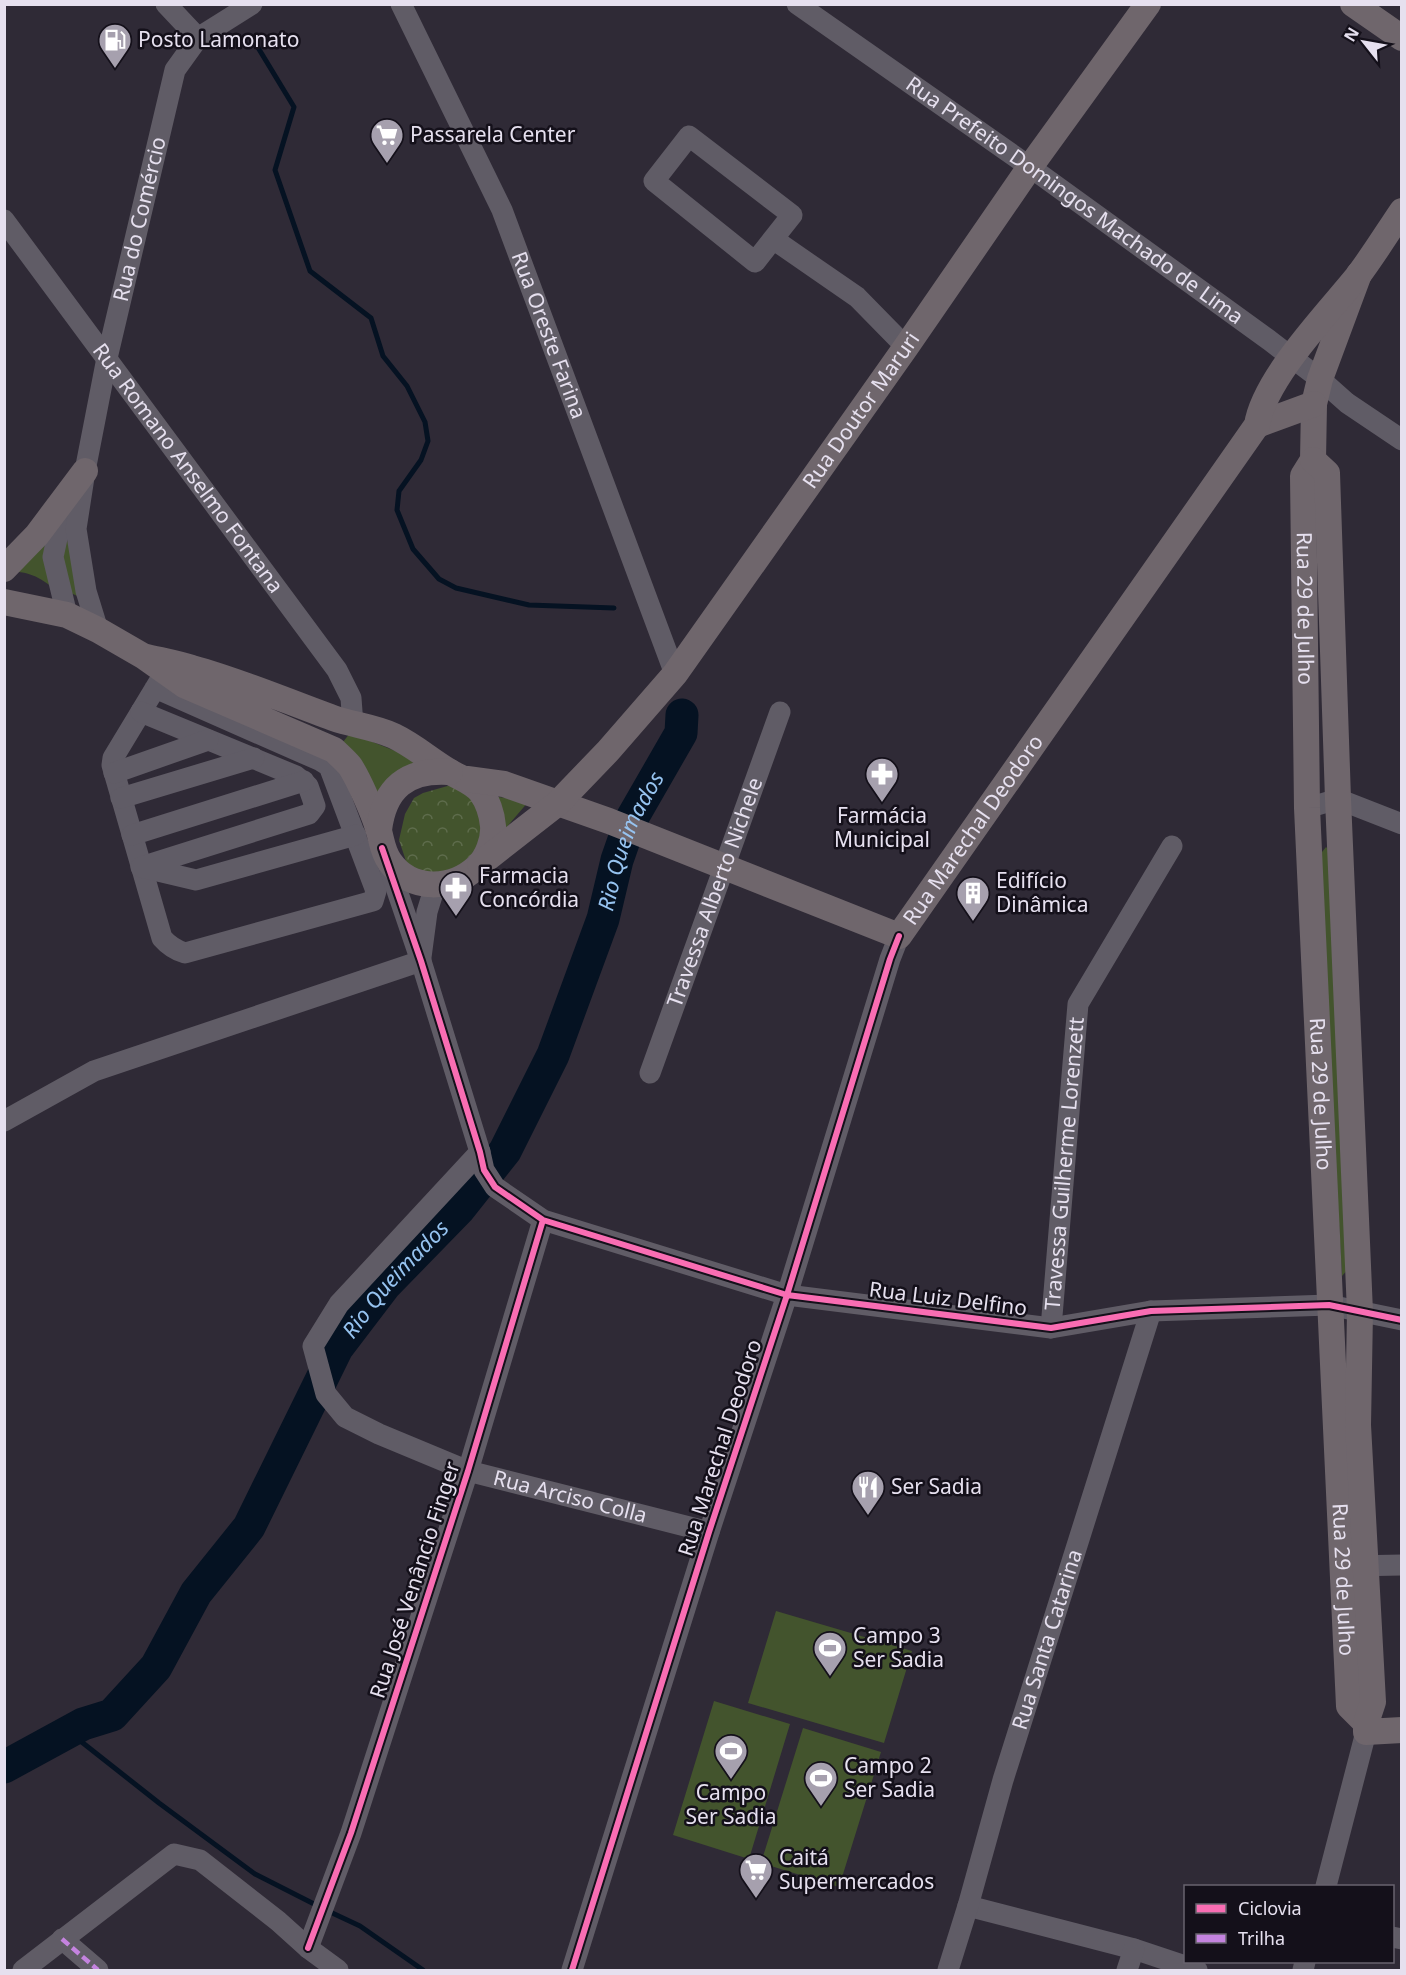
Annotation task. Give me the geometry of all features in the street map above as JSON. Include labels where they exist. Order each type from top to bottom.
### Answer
[{"type":"main road","name":"Rua Doutor Maruri","points":[[480,864],[558,803],[675,674],[1030,167],[1148,4]]},
{"type":"main road","points":[[1353,4],[1401,38]]},
{"type":"main road","name":"Rua Marechal Deodoro","points":[[899,936],[1257,425],[1259,410],[1291,358],[1359,274],[1401,212]]},
{"type":"main road","name":"Rua Marechal Deodoro","points":[[1314,404],[1320,379],[1359,274]]},
{"type":"main road","points":[[1257,425],[1314,404]]},
{"type":"main road","name":"Rua 29 de Julho","points":[[1314,404],[1313,460],[1303,476],[1307,808],[1329,1305],[1354,1566],[1373,1702],[1366,1728]]},
{"type":"main road","name":"Rua 29 de Julho","points":[[1313,460],[1328,473],[1338,799],[1360,1312],[1354,1566]]},
{"type":"main road","points":[[4,569],[37,535],[85,471]]},
{"type":"main road","points":[[4,602],[67,615],[143,656],[192,668],[353,725],[395,737],[481,792],[490,809],[493,828],[490,847],[480,864],[468,876],[452,883],[435,886],[418,883],[403,875],[390,863],[372,837],[350,766],[334,750],[184,685],[160,680],[143,656]]},
{"type":"main road","points":[[334,750],[353,725]]},
{"type":"main road","points":[[372,837],[388,796],[400,783],[415,775],[432,771],[504,784],[609,821],[899,936]]},
{"type":"main road","points":[[1366,1728],[1401,1730]]},
{"type":"street","points":[[166,4],[198,38]]},
{"type":"street","name":"Rua do Comércio","points":[[85,471],[107,357],[175,70],[198,38],[252,4]]},
{"type":"street","name":"Rua Oreste Farina","points":[[401,4],[502,210],[675,674]]},
{"type":"street","name":"Rua Prefeito Domingos Machado de Lima","points":[[797,4],[1030,167],[1269,340],[1347,403],[1401,440]]},
{"type":"street","points":[[689,136],[792,215],[773,239],[755,262],[654,181],[689,136]]},
{"type":"street","name":"Rua Romano Anselmo Fontana","points":[[4,220],[337,670],[351,698],[353,725]]},
{"type":"street","points":[[773,239],[857,297],[906,347]]},
{"type":"street","points":[[1314,404],[1347,403]]},
{"type":"street","points":[[67,615],[53,557],[62,515],[85,471]]},
{"type":"street","points":[[85,471],[76,529],[86,591],[98,630]]},
{"type":"street","points":[[372,837],[376,891],[373,901],[185,953],[174,949],[162,938],[114,773],[113,758],[160,680],[329,766],[372,837],[421,961],[486,1170]]},
{"type":"street","points":[[141,712],[304,781],[315,806],[309,814],[141,867]]},
{"type":"street","name":"Travessa Alberto Nichele","points":[[650,1073],[780,712]]},
{"type":"street","points":[[114,773],[208,740]]},
{"type":"street","points":[[121,798],[254,758]]},
{"type":"street","points":[[132,835],[304,781]]},
{"type":"street","points":[[1307,808],[1338,799],[1401,824]]},
{"type":"street","points":[[141,867],[196,880],[372,837]]},
{"type":"street","name":"Travessa Guilherme Lorenzett","points":[[1052,1328],[1078,1004],[1172,846]]},
{"type":"street","points":[[421,961],[427,912],[435,886]]},
{"type":"street","name":"Rua Marechal Deodoro","points":[[572,1971],[899,936]]},
{"type":"street","points":[[4,1121],[93,1071],[421,961]]},
{"type":"street","name":"Rua Luiz Delfino","points":[[486,1170],[543,1220],[787,1295],[1052,1328],[1152,1311],[1329,1305],[1401,1320]]},
{"type":"street","name":"Rua Arciso Colla","points":[[486,1170],[339,1304],[313,1346],[326,1394],[345,1417],[468,1472],[709,1532]]},
{"type":"street","name":"Rua José Venâncio Finger","points":[[308,1948],[351,1833],[468,1472],[543,1220]]},
{"type":"street","name":"Rua Santa Catarina","points":[[948,1971],[1003,1780],[1152,1311]]},
{"type":"street","points":[[1354,1566],[1401,1565]]},
{"type":"street","name":"Rua 29 de Julho","points":[[1327,1885],[1366,1728]]},
{"type":"street","points":[[23,1971],[174,1854],[200,1860],[338,1971]]},
{"type":"street","points":[[968,1906],[1134,1948],[1197,1971]]},
{"type":"street","points":[[62,1939],[98,1971]]},
{"type":"street","points":[[1127,1971],[1134,1948]]},
{"type":"green space","points":[[52,522],[57,591],[33,575],[5,571]]},
{"type":"green space","points":[[66,535],[82,598],[66,591],[61,565]]},
{"type":"green space","points":[[350,733],[413,758],[416,764],[377,794],[343,742]]},
{"type":"green space","points":[[451,785],[476,800],[483,829],[480,842],[476,849],[450,874],[409,870],[399,840],[405,814],[414,798]]},
{"type":"green space","points":[[491,796],[529,801],[500,835]]},
{"type":"green space","points":[[1326,847],[1335,856],[1349,1268],[1342,1276],[1318,857]]},
{"type":"green space","name":"Campo 3 Ser Sadia","points":[[776,1611],[912,1651],[884,1743],[748,1703]]},
{"type":"green space","name":"Campo Ser Sadia","points":[[714,1701],[790,1724],[749,1859],[673,1835]]},
{"type":"green space","name":"Campo 2 Ser Sadia","points":[[803,1728],[881,1752],[839,1887],[761,1863]]},
{"type":"waterway","points":[[254,41],[294,107],[275,170],[310,271],[371,318],[383,356],[407,386],[425,422],[428,441],[421,460],[399,491],[397,510],[413,549],[439,579],[456,588],[529,605],[614,608]]},
{"type":"waterway","name":"Rio Queimados","points":[[4,1767],[83,1724],[112,1715],[156,1667],[196,1593],[249,1527],[337,1348],[385,1285],[459,1209],[505,1151],[553,1055],[603,919],[617,860],[631,820],[681,733],[682,715]]},
{"type":"waterway","points":[[69,1732],[159,1803],[255,1874],[320,1907]]},
{"type":"waterway","points":[[328,1911],[360,1926],[423,1970]]},
{"type":"marked path","points":[[62,1939],[98,1970]]},
{"type":"cycle path","points":[[382,848],[421,961],[484,1170],[495,1187],[543,1220],[787,1295],[1051,1328],[1151,1311],[1329,1305],[1402,1320]]},
{"type":"cycle path","points":[[572,1970],[899,936]]},
{"type":"cycle path","points":[[308,1948],[351,1833],[468,1471],[543,1220]]},
{"type":"place","name":"Posto Lamonato","points":[[115,69]]},
{"type":"place","name":"Passarela Center","points":[[387,164]]},
{"type":"place","name":"Farmácia Municipal","points":[[882,803]]},
{"type":"place","name":"Farmacia Concórdia","points":[[456,917]]},
{"type":"place","name":"Edifício Dinâmica","points":[[973,922]]},
{"type":"place","name":"Ser Sadia","points":[[868,1516]]},
{"type":"place","name":"Campo 3 Ser Sadia","points":[[830,1677]]},
{"type":"place","name":"Campo Ser Sadia","points":[[731,1780]]},
{"type":"place","name":"Campo 2 Ser Sadia","points":[[821,1807]]},
{"type":"place","name":"Caitá Supermercados","points":[[756,1899]]}]
